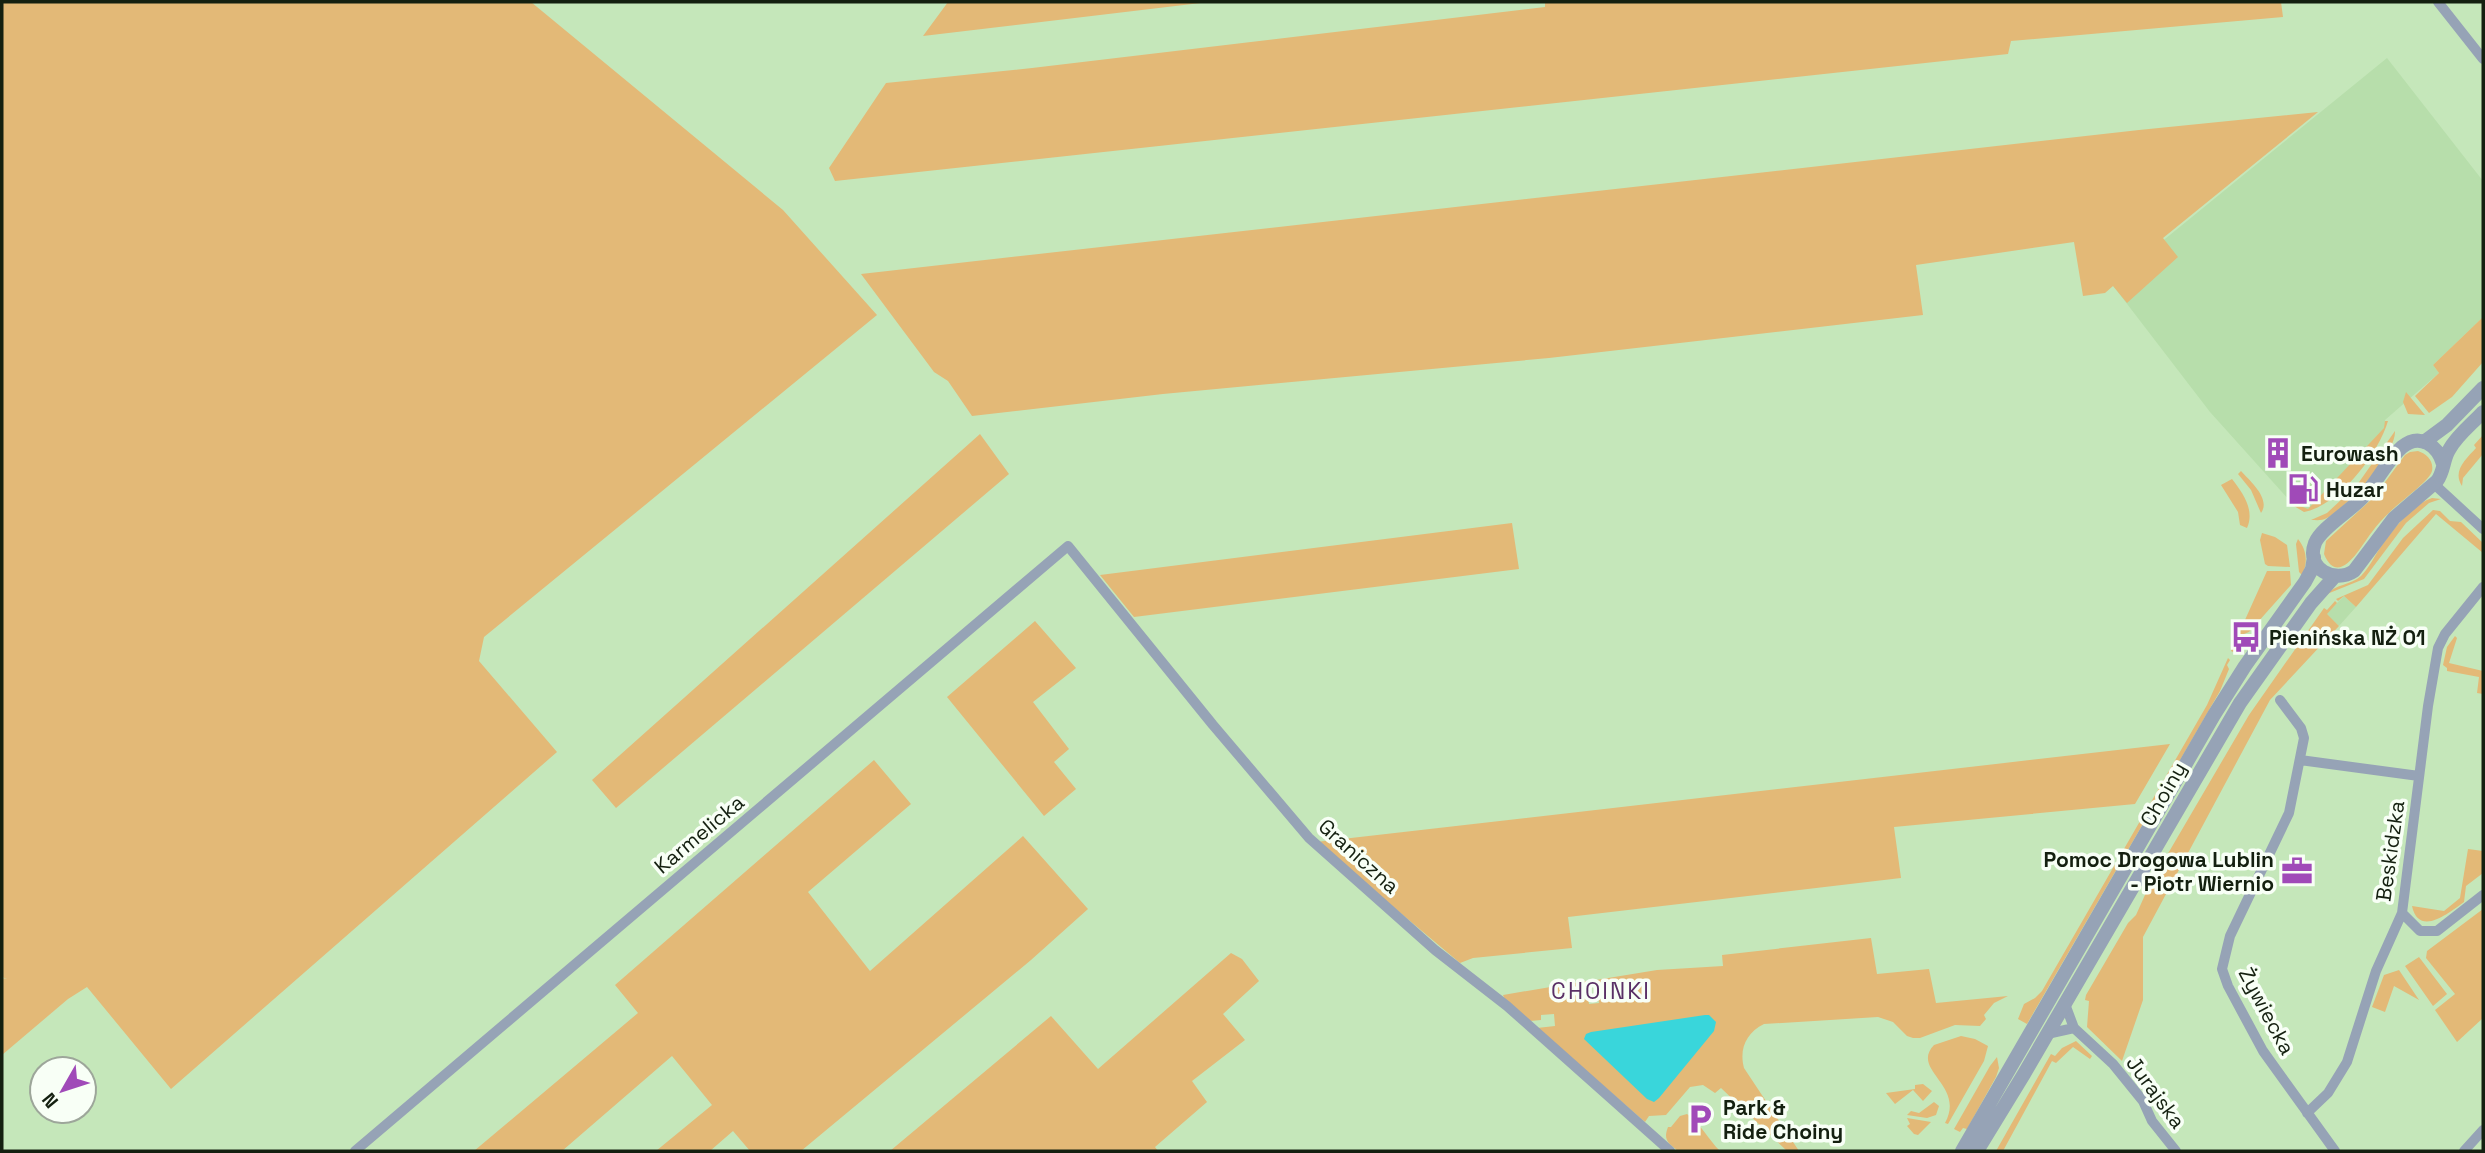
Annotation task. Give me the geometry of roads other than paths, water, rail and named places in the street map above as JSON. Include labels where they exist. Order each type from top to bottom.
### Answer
[{"type":"street","points":[[2438,2],[2483,59]]},
{"type":"street","points":[[2443,464],[2436,448],[2424,442],[2447,425],[2483,388]]},
{"type":"street","points":[[2483,412],[2452,445],[2440,477],[2434,484],[2483,529]]},
{"type":"street","name":"Choiny","points":[[1962,1151],[2220,706],[2309,576],[2317,540],[2366,494],[2399,450],[2413,441],[2424,442]]},
{"type":"street","name":"Choiny","points":[[1977,1151],[2240,703],[2302,614],[2335,576],[2345,576],[2354,571],[2394,518],[2434,484]]},
{"type":"street","name":"Karmelicka","points":[[355,1151],[1068,546]]},
{"type":"street","name":"Graniczna","points":[[1068,546],[1213,725],[1309,838],[1436,950],[1507,1006],[1670,1151]]},
{"type":"street","points":[[2314,557],[2321,570],[2335,576]]},
{"type":"street","name":"Beskidzka","points":[[2307,1113],[2328,1093],[2347,1062],[2376,971],[2402,913],[2428,706],[2440,641],[2483,587]]},
{"type":"street","name":"Żywiecka","points":[[2280,700],[2301,728],[2304,738],[2289,813],[2230,936],[2222,969],[2228,986],[2263,1051],[2335,1151]]},
{"type":"street","points":[[2300,760],[2419,776]]},
{"type":"street","points":[[2402,913],[2420,931],[2437,931],[2483,895]]},
{"type":"street","name":"Jurajska","points":[[2065,1004],[2074,1028],[2113,1065],[2143,1101],[2152,1121],[2176,1151]]},
{"type":"street","points":[[2047,1034],[2074,1028]]},
{"type":"street","points":[[2464,1151],[2483,1130]]},
{"type":"water","points":[[1709,1015],[1716,1022],[1714,1031],[1654,1102],[1647,1099],[1584,1039],[1586,1034],[1591,1032]]},
{"type":"place","name":"Eurowash","points":[[2278,453]]},
{"type":"place","name":"Huzar","points":[[2303,489]]},
{"type":"place","name":"Pienińska NŻ 01","points":[[2246,637]]},
{"type":"place","name":"Pomoc Drogowa Lublin - Piotr Wiernio","points":[[2297,871]]},
{"type":"place","name":"Park & Ride Choiny","points":[[1700,1119]]},
{"type":"district","name":"CHOINKI","points":[[1601,991]]}]
